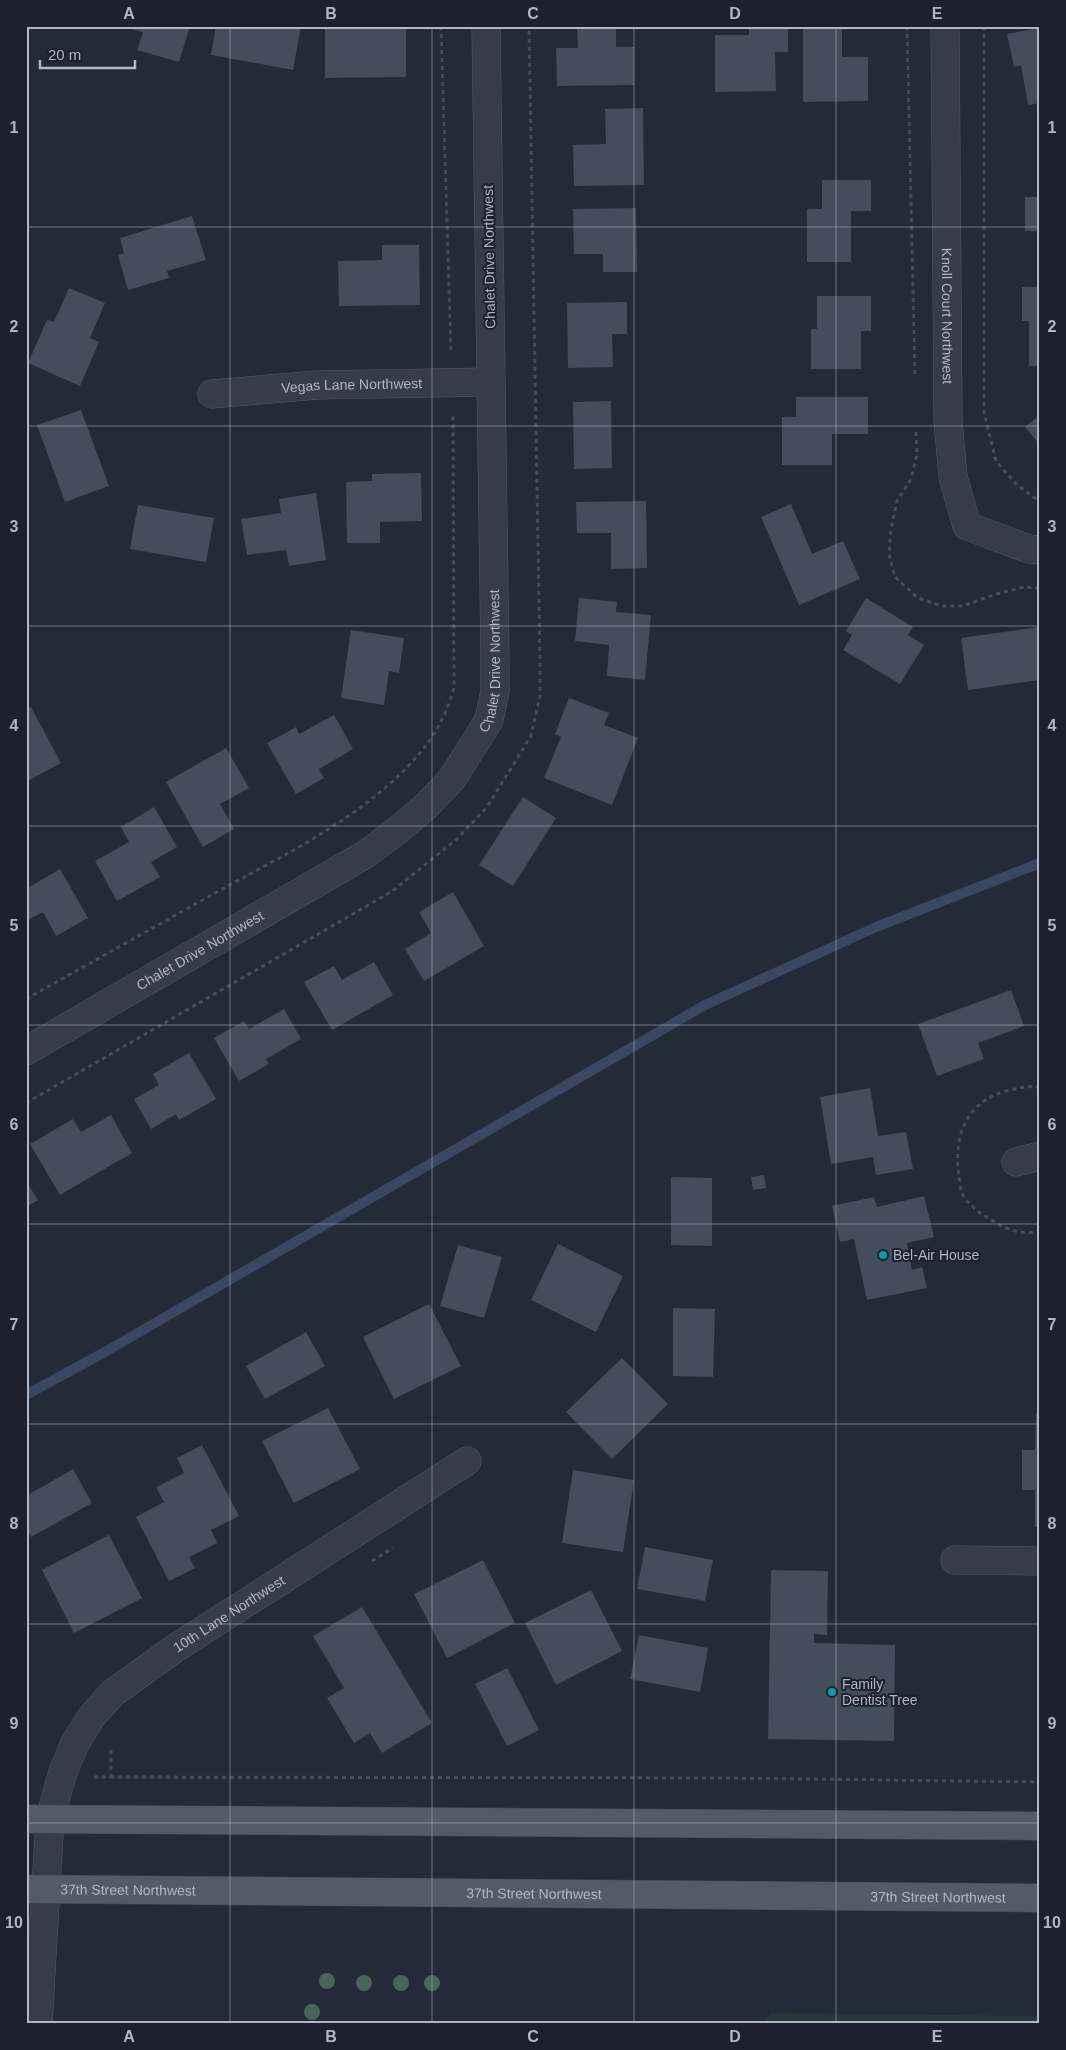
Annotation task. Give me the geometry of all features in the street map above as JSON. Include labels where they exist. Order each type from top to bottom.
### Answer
[{"type":"main road","points":[[38,1819],[1040,1826]]},
{"type":"main road","name":"37th Street Northwest","points":[[36,1889],[1040,1898]]},
{"type":"street","name":"Chalet Drive Northwest","points":[[26,1051],[366,854],[426,806],[452,779],[489,720],[495,691],[486,26]]},
{"type":"street","name":"Knoll Court Northwest","points":[[945,26],[948,420],[953,477],[967,526],[1029,549],[1040,550]]},
{"type":"street","name":"Vegas Lane Northwest","points":[[212,394],[317,385],[490,382]]},
{"type":"street","name":"10th Lane Northwest","points":[[38,2024],[36,1889],[38,1819],[62,1775],[74,1745],[92,1716],[113,1693],[174,1649],[467,1461]]},
{"type":"street","points":[[955,1560],[1040,1560]]},
{"type":"path","points":[[26,999],[343,820],[392,782],[420,753],[450,705],[454,687],[452,383],[441,26]]},
{"type":"path","points":[[26,1103],[391,892],[457,838],[487,807],[531,736],[540,696],[540,660],[529,26]]},
{"type":"path","points":[[984,26],[984,412],[996,461],[1016,484],[1040,502]]},
{"type":"path","points":[[111,1778],[729,1778],[1040,1782]]},
{"type":"shaded area","points":[[772,2013],[1040,2016],[1040,2024],[760,2024]]},
{"type":"building","points":[[190,26],[179,62],[137,50],[143,32],[124,27]]},
{"type":"building","points":[[216,26],[301,26],[293,70],[211,55]]},
{"type":"building","points":[[325,26],[406,26],[406,77],[325,78]]},
{"type":"building","points":[[577,26],[616,26],[616,47],[634,47],[634,85],[557,86],[556,48],[578,48]]},
{"type":"building","points":[[749,26],[788,26],[788,52],[775,52],[776,91],[715,92],[715,35],[749,35]]},
{"type":"building","points":[[803,27],[842,27],[842,57],[868,57],[868,101],[803,102]]},
{"type":"building","points":[[1040,28],[1040,103],[1028,105],[1021,65],[1014,67],[1007,34]]},
{"type":"building","points":[[643,108],[644,185],[574,186],[573,145],[606,144],[605,109]]},
{"type":"building","points":[[822,180],[871,180],[871,211],[851,211],[851,262],[807,262],[807,209],[822,209]]},
{"type":"building","points":[[1025,197],[1040,197],[1040,231],[1025,231]]},
{"type":"building","points":[[636,208],[637,272],[603,272],[603,254],[574,254],[573,209]]},
{"type":"building","points":[[192,216],[206,260],[167,271],[169,278],[128,290],[118,255],[124,253],[120,238]]},
{"type":"building","points":[[382,245],[419,245],[420,305],[339,306],[338,261],[382,260]]},
{"type":"building","points":[[1022,287],[1040,287],[1040,366],[1029,366],[1029,321],[1022,321]]},
{"type":"building","points":[[69,288],[105,303],[90,338],[99,342],[80,386],[28,363],[47,320],[54,322]]},
{"type":"building","points":[[817,296],[871,296],[871,331],[861,331],[861,369],[811,369],[811,329],[817,329]]},
{"type":"building","points":[[627,302],[627,334],[612,334],[613,367],[568,368],[567,303]]},
{"type":"building","points":[[796,397],[868,397],[868,434],[832,434],[832,465],[782,465],[782,417],[796,417]]},
{"type":"building","points":[[611,401],[612,468],[574,469],[573,402]]},
{"type":"building","points":[[81,410],[109,486],[65,502],[37,425]]},
{"type":"building","points":[[1040,415],[1040,445],[1025,427]]},
{"type":"building","points":[[421,473],[422,521],[380,522],[380,543],[347,543],[346,482],[372,481],[372,474]]},
{"type":"building","points":[[316,493],[326,560],[289,566],[286,550],[247,555],[241,519],[281,513],[279,499]]},
{"type":"building","points":[[646,501],[647,568],[611,569],[611,533],[577,533],[576,502]]},
{"type":"building","points":[[791,504],[812,554],[843,541],[860,579],[799,605],[761,517]]},
{"type":"building","points":[[138,505],[214,518],[206,562],[130,549]]},
{"type":"building","points":[[579,598],[617,602],[616,612],[651,615],[645,680],[607,676],[609,645],[575,641]]},
{"type":"building","points":[[866,598],[913,627],[908,635],[924,645],[900,684],[843,650],[852,635],[846,631]]},
{"type":"building","points":[[1040,627],[1040,680],[968,690],[961,638]]},
{"type":"building","points":[[351,630],[404,638],[399,673],[389,671],[384,705],[341,698]]},
{"type":"building","points":[[569,698],[609,713],[604,725],[638,738],[612,805],[544,778],[561,737],[555,734]]},
{"type":"building","points":[[31,707],[61,763],[26,782],[26,709]]},
{"type":"building","points":[[334,715],[353,749],[319,769],[324,778],[296,794],[267,743],[296,727],[299,734]]},
{"type":"building","points":[[226,748],[249,788],[220,804],[234,829],[203,847],[166,782]]},
{"type":"building","points":[[523,797],[556,818],[513,886],[479,865]]},
{"type":"building","points":[[154,807],[177,847],[151,862],[160,877],[117,901],[95,861],[129,842],[121,827]]},
{"type":"building","points":[[60,869],[88,918],[56,936],[43,912],[26,921],[26,889]]},
{"type":"building","points":[[453,892],[484,946],[424,981],[405,949],[431,933],[419,912]]},
{"type":"building","points":[[374,962],[393,995],[332,1030],[304,982],[334,966],[342,980]]},
{"type":"building","points":[[1011,990],[1024,1026],[978,1043],[984,1059],[937,1076],[918,1024]]},
{"type":"building","points":[[284,1009],[301,1039],[266,1059],[269,1064],[239,1081],[214,1038],[244,1021],[249,1029]]},
{"type":"building","points":[[189,1053],[216,1099],[179,1120],[176,1114],[151,1129],[134,1099],[159,1085],[153,1074]]},
{"type":"building","points":[[870,1088],[878,1136],[906,1132],[913,1169],[876,1175],[873,1157],[831,1164],[820,1097]]},
{"type":"building","points":[[111,1115],[132,1153],[60,1195],[30,1144],[73,1119],[81,1132]]},
{"type":"building","points":[[764,1175],[766,1188],[753,1190],[751,1177]]},
{"type":"building","points":[[671,1177],[712,1178],[712,1246],[671,1245]]},
{"type":"building","points":[[26,1181],[38,1200],[26,1207]]},
{"type":"building","name":"Bel-Air House","points":[[924,1196],[934,1237],[907,1243],[912,1270],[922,1267],[927,1288],[867,1300],[854,1239],[840,1242],[832,1206],[874,1197],[877,1207]]},
{"type":"building","points":[[558,1244],[623,1276],[596,1332],[531,1300]]},
{"type":"building","points":[[458,1245],[502,1257],[484,1318],[440,1306]]},
{"type":"building","points":[[429,1304],[461,1366],[394,1399],[363,1337]]},
{"type":"building","points":[[673,1308],[715,1309],[713,1377],[673,1376]]},
{"type":"building","points":[[306,1332],[325,1366],[265,1399],[246,1366]]},
{"type":"building","points":[[622,1358],[668,1404],[612,1459],[566,1412]]},
{"type":"building","points":[[328,1408],[360,1469],[294,1503],[262,1441]]},
{"type":"building","points":[[1036,1413],[1040,1413],[1040,1527],[1035,1527],[1035,1490],[1022,1490],[1022,1450],[1035,1450]]},
{"type":"building","points":[[202,1445],[239,1516],[211,1530],[217,1543],[189,1557],[195,1568],[169,1581],[136,1517],[164,1502],[156,1487],[184,1473],[177,1458]]},
{"type":"building","points":[[73,1469],[92,1503],[31,1537],[26,1528],[26,1496]]},
{"type":"building","points":[[573,1470],[634,1480],[623,1552],[562,1543]]},
{"type":"building","points":[[109,1535],[142,1598],[74,1633],[42,1570]]},
{"type":"building","points":[[645,1547],[713,1560],[705,1601],[637,1589]]},
{"type":"building","points":[[483,1560],[515,1623],[447,1658],[414,1594]]},
{"type":"building","name":"Family Dentist Tree","points":[[771,1570],[828,1571],[827,1635],[814,1634],[814,1643],[895,1645],[894,1741],[768,1739]]},
{"type":"building","points":[[591,1590],[622,1651],[556,1685],[525,1623]]},
{"type":"building","points":[[362,1607],[432,1723],[382,1753],[370,1733],[354,1743],[327,1698],[344,1688],[313,1636]]},
{"type":"building","points":[[639,1635],[708,1648],[700,1692],[630,1679]]},
{"type":"building","points":[[507,1668],[539,1730],[507,1746],[475,1684]]},
{"type":"waterway","points":[[26,1395],[103,1353],[705,1005],[876,927],[1040,863]]},
{"type":"place","name":"Bel-Air House","points":[[883,1255]]},
{"type":"place","name":"Family Dentist Tree","points":[[832,1692]]}]
